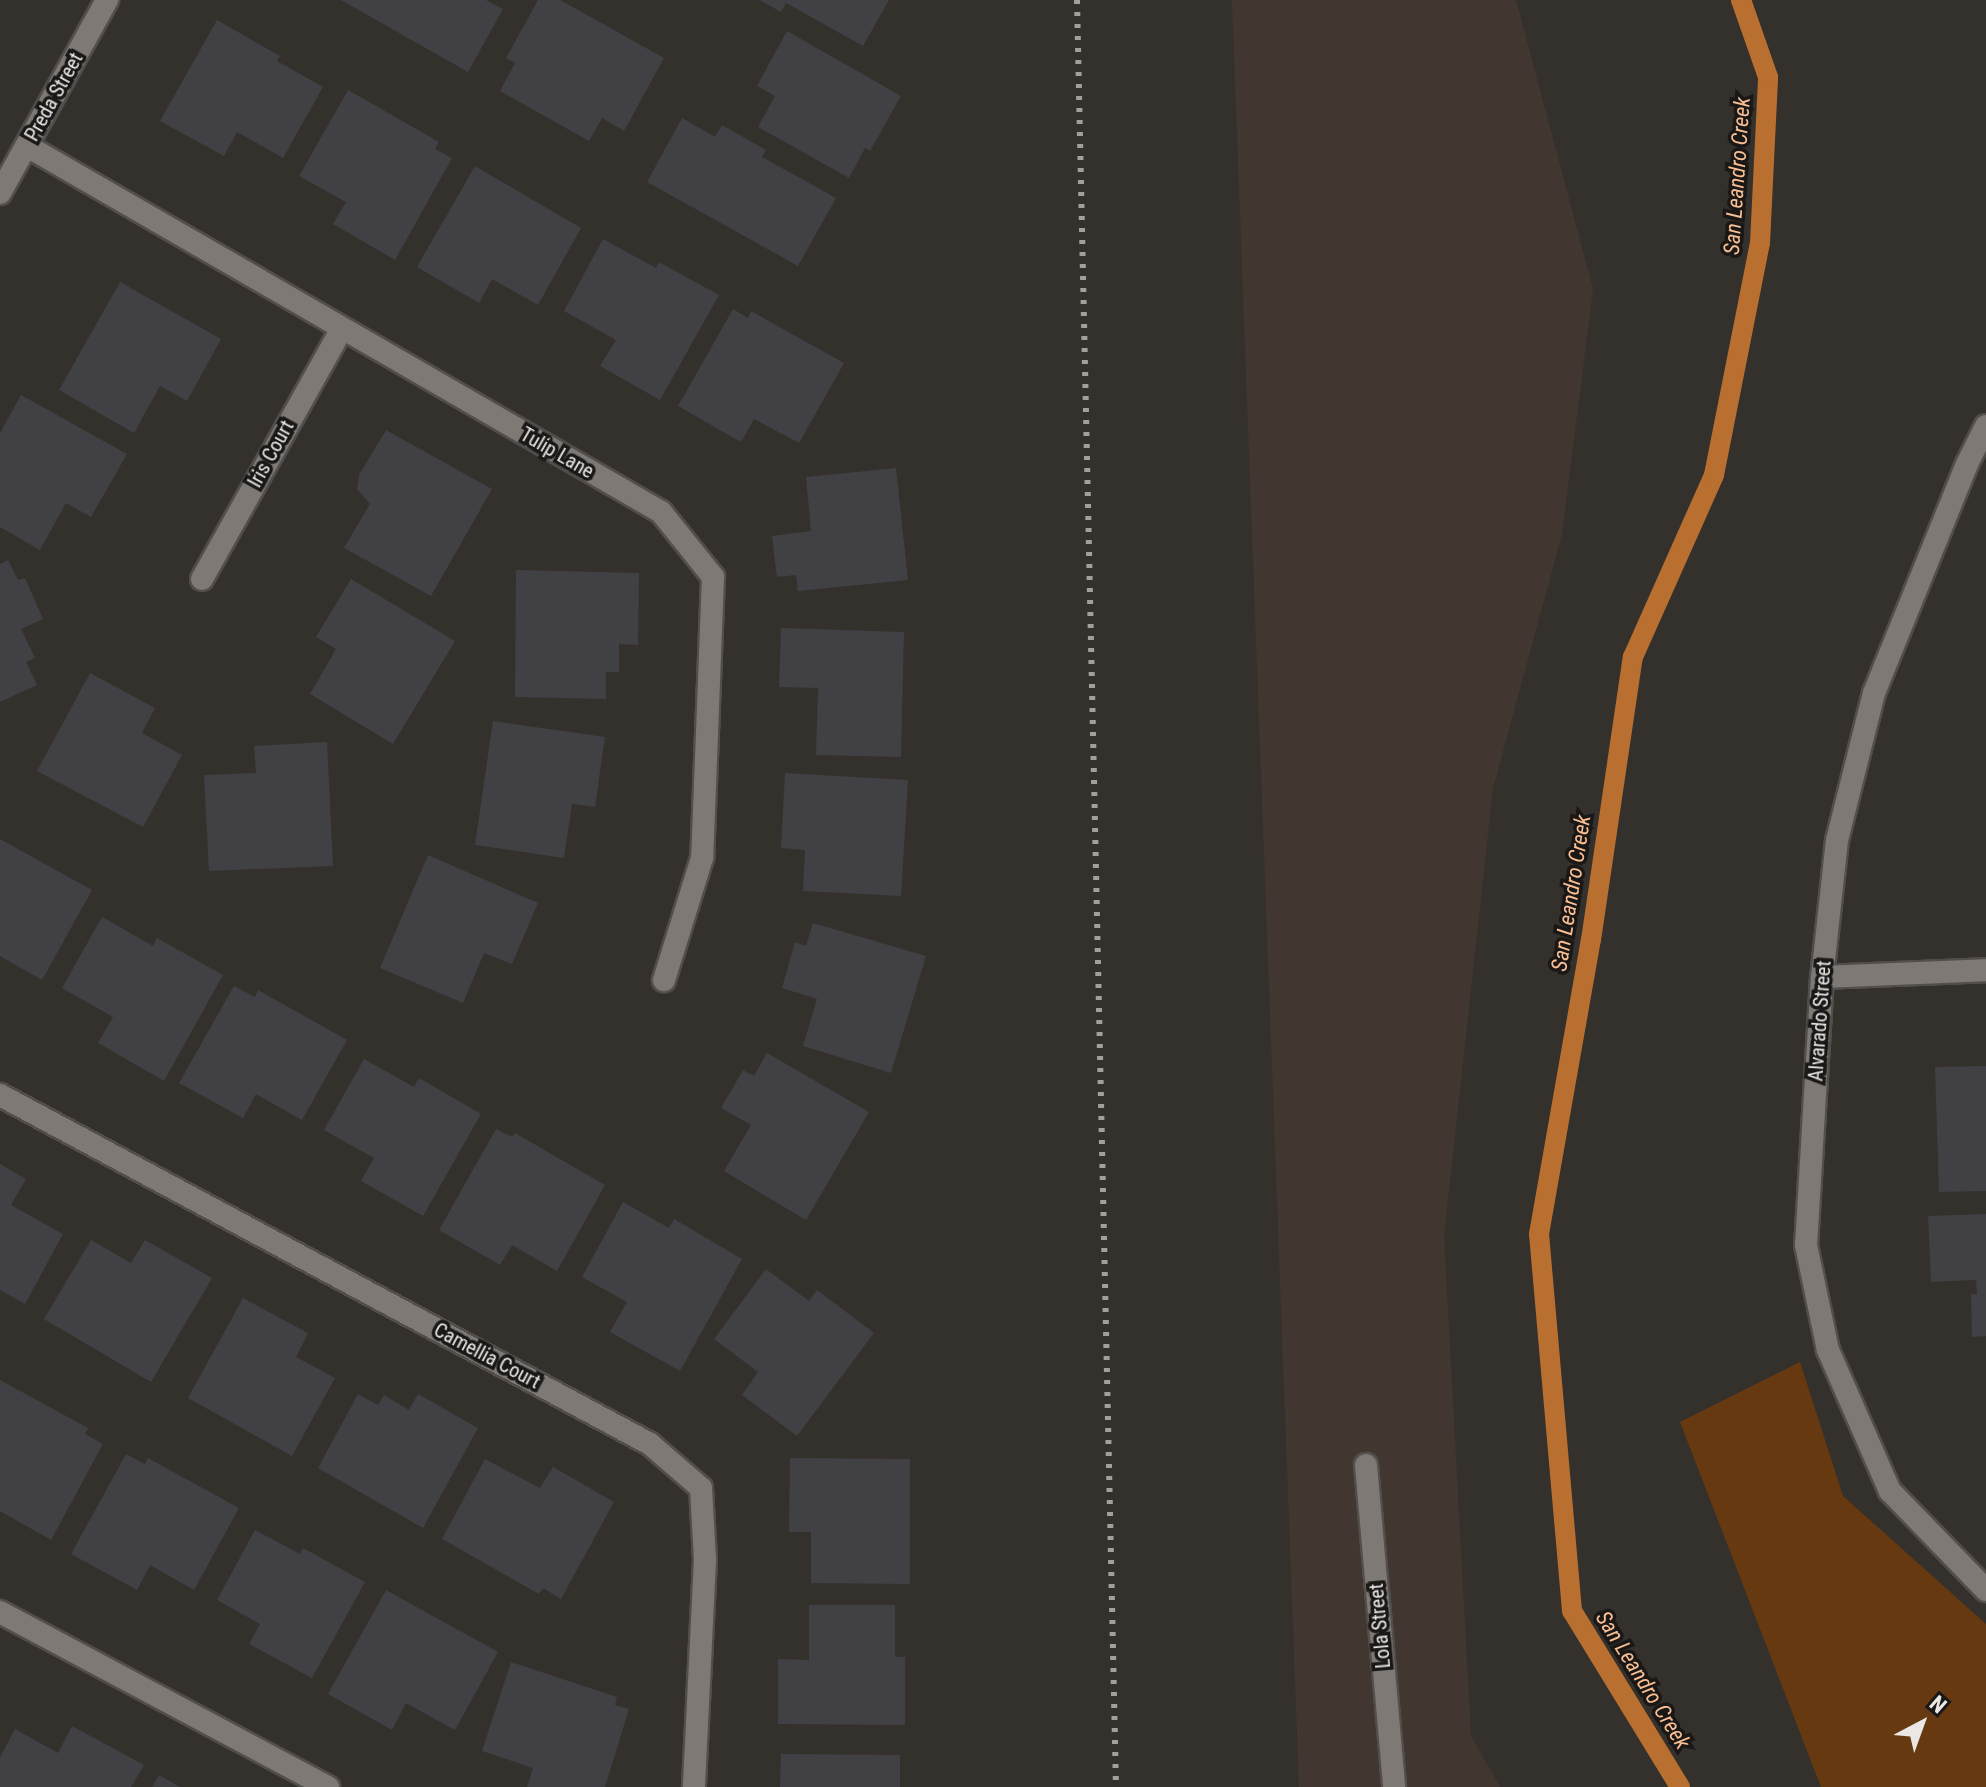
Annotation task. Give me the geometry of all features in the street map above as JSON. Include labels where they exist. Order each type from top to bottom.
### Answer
[{"type":"street","name":"Preda Street","points":[[0,193],[107,0]]},
{"type":"street","name":"Tulip Lane","points":[[27,146],[661,512],[713,577],[702,858],[664,980]]},
{"type":"street","name":"Iris Court","points":[[202,579],[341,330]]},
{"type":"street","name":"Alvarado Street","points":[[1986,426],[1967,464],[1874,693],[1837,840],[1822,977],[1806,1245],[1828,1350],[1890,1491],[1986,1590]]},
{"type":"street","points":[[1822,977],[1986,970]]},
{"type":"street","name":"Camellia Court","points":[[0,1095],[650,1444],[701,1488],[705,1560],[694,1787]]},
{"type":"street","name":"Lola Street","points":[[1366,1465],[1394,1787]]},
{"type":"street","points":[[0,1612],[328,1787]]},
{"type":"shaded area","points":[[1232,0],[1516,0],[1593,289],[1562,534],[1493,788],[1444,1236],[1471,1736],[1500,1787],[1299,1787]]},
{"type":"shaded area","points":[[1800,1362],[1843,1496],[1986,1624],[1986,1787],[1821,1787],[1680,1422]]},
{"type":"building","points":[[341,0],[486,0],[503,9],[468,72]]},
{"type":"building","points":[[538,0],[560,0],[664,58],[624,131],[602,118],[589,141],[500,91],[515,63],[506,58]]},
{"type":"building","points":[[760,0],[889,0],[863,46],[786,3],[781,12]]},
{"type":"building","points":[[217,20],[280,56],[277,61],[323,87],[283,158],[237,132],[224,156],[160,121]]},
{"type":"building","points":[[787,31],[901,96],[870,151],[865,148],[849,178],[758,127],[775,96],[757,86]]},
{"type":"building","points":[[348,90],[439,142],[435,149],[452,158],[395,260],[333,224],[346,202],[299,176]]},
{"type":"building","points":[[682,118],[715,137],[722,125],[766,150],[762,157],[836,198],[798,266],[647,182]]},
{"type":"building","points":[[475,166],[581,228],[538,305],[492,279],[479,303],[417,267]]},
{"type":"building","points":[[603,239],[656,268],[659,262],[719,295],[660,400],[600,366],[616,340],[564,311]]},
{"type":"building","points":[[120,282],[221,339],[187,401],[160,386],[134,433],[59,390]]},
{"type":"building","points":[[733,309],[748,318],[751,311],[844,363],[799,443],[754,419],[741,442],[678,406]]},
{"type":"building","points":[[21,395],[127,454],[91,517],[66,503],[40,550],[0,527],[0,433]]},
{"type":"building","points":[[386,430],[492,489],[431,596],[344,548],[370,504],[357,489],[359,475]]},
{"type":"building","points":[[896,468],[908,580],[798,591],[796,575],[777,577],[772,536],[811,531],[806,477]]},
{"type":"building","points":[[8,560],[18,580],[25,578],[43,619],[21,629],[35,658],[26,662],[37,685],[0,702],[0,564]]},
{"type":"building","points":[[516,570],[639,573],[638,645],[619,644],[619,672],[606,672],[606,699],[515,697]]},
{"type":"building","points":[[351,579],[455,641],[393,744],[310,694],[336,649],[316,637]]},
{"type":"building","points":[[781,628],[904,632],[901,757],[816,755],[818,688],[779,687]]},
{"type":"building","points":[[90,673],[155,708],[142,733],[182,755],[143,827],[37,771]]},
{"type":"building","points":[[493,721],[605,737],[595,807],[572,804],[564,858],[475,845]]},
{"type":"building","points":[[327,742],[333,866],[209,871],[204,775],[256,773],[254,746]]},
{"type":"building","points":[[785,773],[908,780],[901,896],[803,891],[805,850],[781,848]]},
{"type":"building","points":[[0,839],[92,890],[42,980],[0,956]]},
{"type":"building","points":[[428,855],[538,903],[512,964],[484,953],[463,1003],[380,968]]},
{"type":"building","points":[[102,917],[153,946],[157,938],[223,975],[164,1081],[98,1043],[113,1017],[62,988]]},
{"type":"building","points":[[813,923],[926,956],[891,1073],[803,1046],[817,999],[782,988],[795,942],[806,946]]},
{"type":"building","points":[[234,986],[255,997],[258,990],[347,1040],[302,1120],[256,1094],[243,1118],[179,1083]]},
{"type":"building","points":[[767,1053],[869,1112],[806,1220],[724,1171],[751,1125],[721,1108],[743,1070],[754,1076]]},
{"type":"building","points":[[364,1059],[414,1087],[419,1078],[481,1114],[423,1216],[361,1181],[374,1158],[324,1130]]},
{"type":"building","points":[[1986,1066],[1986,1191],[1939,1192],[1935,1067]]},
{"type":"building","points":[[496,1129],[512,1137],[515,1133],[605,1185],[557,1271],[512,1245],[500,1265],[439,1230]]},
{"type":"building","points":[[0,1164],[26,1179],[11,1205],[63,1234],[25,1304],[0,1290]]},
{"type":"building","points":[[623,1202],[669,1228],[674,1219],[742,1259],[680,1371],[610,1332],[627,1302],[582,1277]]},
{"type":"building","points":[[1986,1214],[1986,1336],[1972,1337],[1971,1294],[1977,1294],[1976,1280],[1931,1282],[1928,1216]]},
{"type":"building","points":[[91,1240],[131,1263],[145,1240],[212,1278],[151,1382],[44,1319]]},
{"type":"building","points":[[766,1269],[809,1301],[817,1290],[874,1333],[797,1436],[742,1395],[758,1372],[714,1339]]},
{"type":"building","points":[[243,1298],[308,1333],[296,1357],[335,1378],[292,1456],[188,1398]]},
{"type":"building","points":[[0,1380],[88,1428],[85,1434],[103,1444],[51,1540],[0,1511]]},
{"type":"building","points":[[358,1394],[378,1405],[384,1395],[409,1410],[418,1394],[478,1428],[423,1528],[318,1468]]},
{"type":"building","points":[[126,1454],[145,1464],[148,1458],[239,1508],[194,1590],[150,1565],[137,1590],[71,1554]]},
{"type":"building","points":[[790,1458],[910,1459],[910,1584],[811,1583],[811,1532],[789,1532]]},
{"type":"building","points":[[485,1459],[540,1488],[553,1467],[614,1502],[561,1599],[543,1588],[539,1594],[442,1539]]},
{"type":"building","points":[[255,1530],[300,1554],[303,1548],[365,1582],[312,1678],[249,1644],[260,1624],[217,1600]]},
{"type":"building","points":[[386,1590],[498,1652],[455,1730],[406,1703],[392,1730],[328,1694]]},
{"type":"building","points":[[809,1605],[895,1605],[895,1657],[905,1657],[905,1725],[778,1724],[778,1659],[809,1660]]},
{"type":"building","points":[[511,1662],[617,1697],[615,1705],[629,1709],[605,1787],[527,1787],[533,1768],[482,1751]]},
{"type":"building","points":[[72,1726],[144,1765],[131,1787],[0,1787],[0,1757],[15,1729],[58,1753]]},
{"type":"building","points":[[781,1754],[900,1755],[900,1787],[780,1787]]},
{"type":"building","points":[[159,1775],[180,1787],[152,1787]]},
{"type":"waterway","name":"San Leandro Creek","points":[[1680,1787],[1572,1611],[1539,1234],[1591,940],[1633,657],[1714,475],[1760,243],[1768,77],[1741,0]]},
{"type":"railway","points":[[1077,0],[1116,1787]]}]
